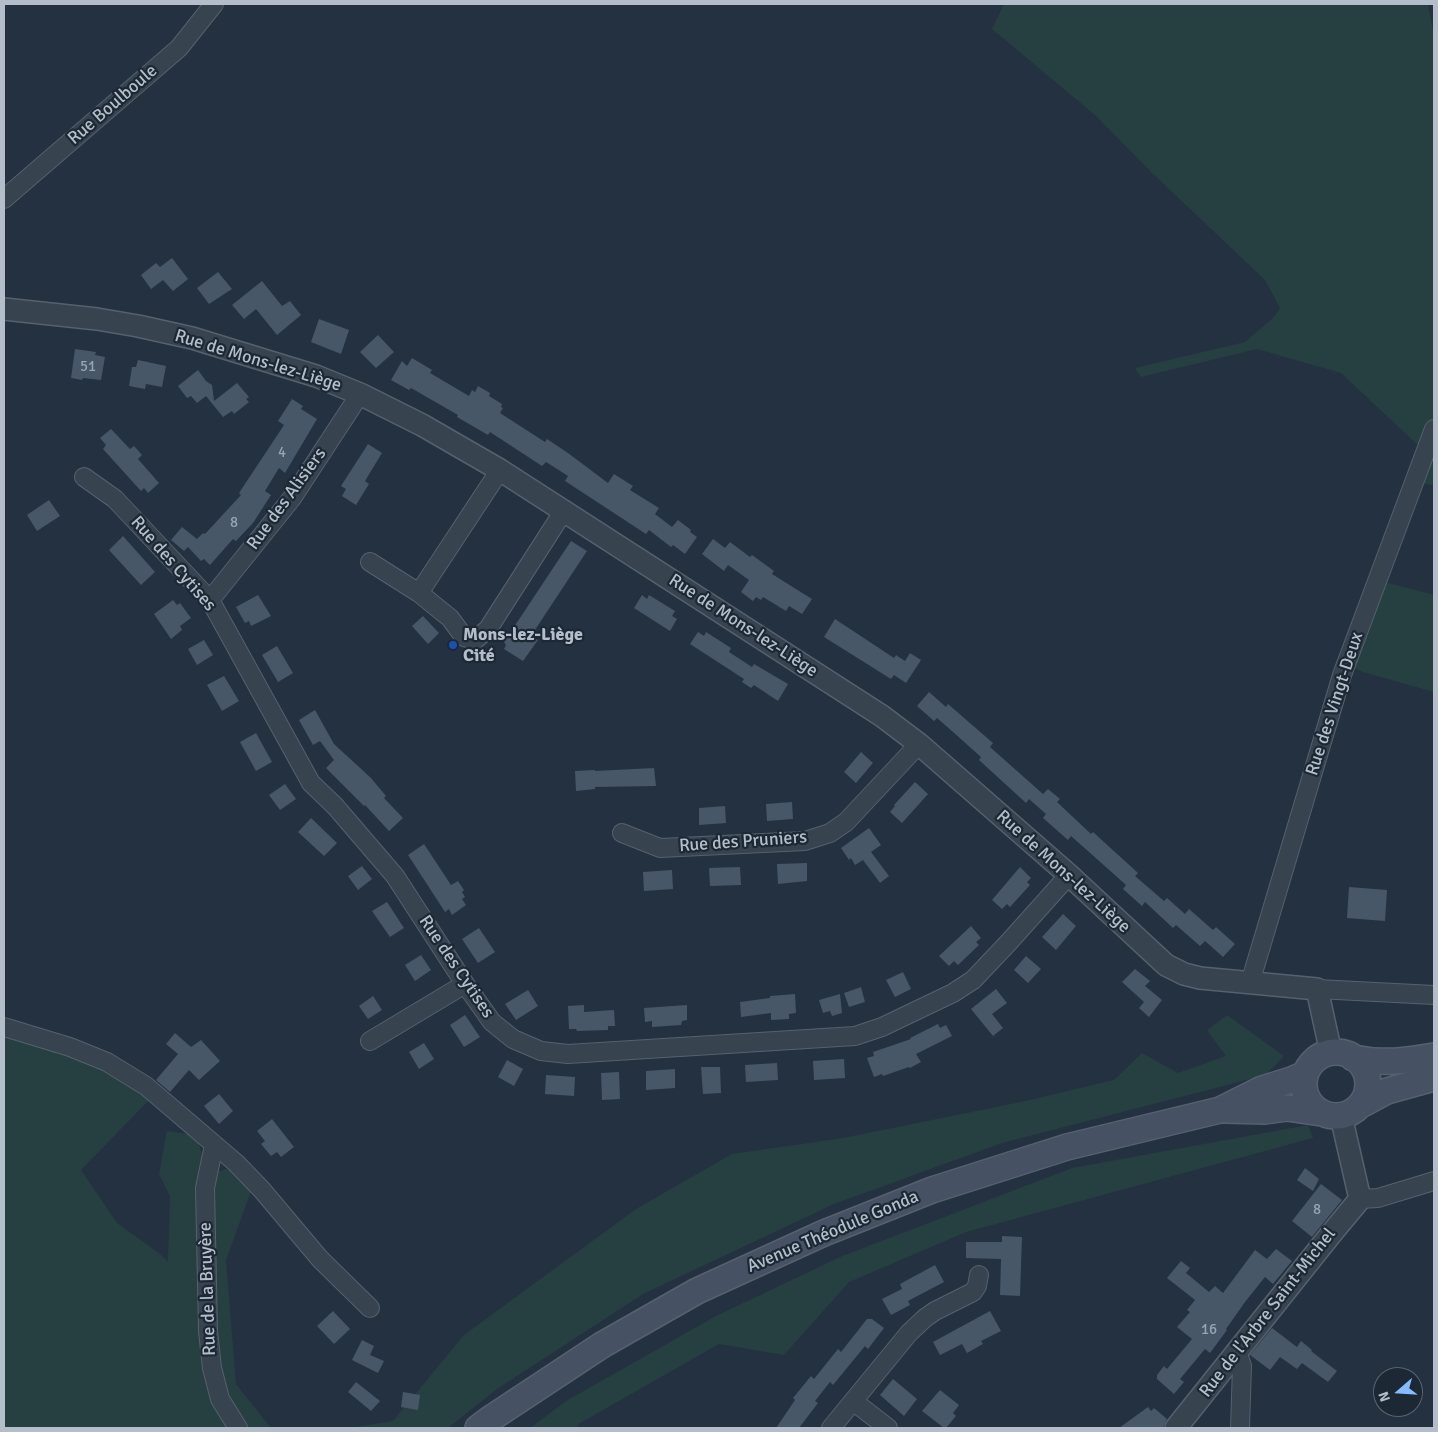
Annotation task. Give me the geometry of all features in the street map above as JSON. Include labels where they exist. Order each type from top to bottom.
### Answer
[{"type":"main road","points":[[1434,1056],[1403,1061],[1368,1061],[1342,1055],[1322,1055],[1309,1066],[1305,1074],[1304,1083],[1308,1100],[1314,1107],[1340,1112],[1387,1091],[1434,1078]]},
{"type":"main road","points":[[1340,1112],[1364,1098],[1368,1080],[1360,1064],[1342,1055]]},
{"type":"main road","name":"Avenue Théodule Gonda","points":[[478,1428],[602,1345],[697,1291],[824,1233],[932,1190],[1067,1147],[1220,1110],[1262,1089],[1305,1074]]},
{"type":"main road","name":"Avenue Théodule Gonda","points":[[1220,1110],[1287,1108],[1340,1112]]},
{"type":"street","name":"Rue Boulboule","points":[[4,199],[179,48],[214,4]]},
{"type":"street","name":"Rue de Mons-lez-Liège","points":[[4,309],[97,319],[192,338],[316,376],[360,394],[422,425],[500,470],[882,716],[919,744],[1069,875],[1166,965],[1184,974],[1200,978],[1317,989],[1434,995]]},
{"type":"street","name":"Rue des Alisiers","points":[[210,600],[292,498],[360,394]]},
{"type":"street","name":"Rue des Vingt-Deux","points":[[1250,983],[1342,674],[1434,429]]},
{"type":"street","points":[[419,593],[500,470]]},
{"type":"street","name":"Rue des Cytises","points":[[84,477],[115,499],[210,600],[312,783],[335,806],[395,876],[492,1022],[513,1039],[540,1051],[568,1054],[855,1036],[882,1027],[953,993],[973,980],[1069,875]]},
{"type":"street","points":[[370,562],[419,593],[450,618],[464,637],[475,640],[488,629],[564,512]]},
{"type":"street","name":"Rue des Pruniers","points":[[622,833],[660,848],[805,841],[830,833],[846,822],[919,744]]},
{"type":"street","points":[[370,1041],[465,984]]},
{"type":"street","points":[[1317,989],[1325,1022],[1342,1055]]},
{"type":"street","points":[[4,1027],[70,1047],[107,1062],[146,1086],[236,1163],[262,1190],[320,1259],[370,1308]]},
{"type":"street","points":[[1340,1112],[1360,1199],[1378,1198],[1434,1181]]},
{"type":"street","name":"Rue de la Bruyère","points":[[214,1146],[205,1188],[209,1340],[212,1368],[220,1398],[238,1428]]},
{"type":"street","name":"Rue de l'Arbre Saint-Michel","points":[[1176,1428],[1360,1199]]},
{"type":"street","points":[[831,1428],[916,1325],[935,1311],[973,1292],[977,1286],[979,1275]]},
{"type":"street","points":[[1236,1354],[1242,1366],[1240,1428]]},
{"type":"street","points":[[853,1401],[888,1428]]},
{"type":"green space","points":[[1004,4],[1428,4],[1434,37],[1434,416],[1421,448],[1341,373],[1257,349],[1141,377],[1135,368],[1245,342],[1275,316],[1280,308],[1265,280],[1151,172],[1095,115],[992,29]]},
{"type":"green space","points":[[1434,448],[1434,485],[1422,484]]},
{"type":"green space","points":[[1384,582],[1434,595],[1434,692],[1363,672],[1353,667]]},
{"type":"green space","points":[[1227,1015],[1284,1056],[1266,1075],[1002,1143],[834,1204],[643,1294],[497,1389],[448,1428],[349,1428],[393,1421],[464,1335],[636,1209],[732,1154],[843,1138],[1021,1102],[1114,1080],[1142,1053],[1178,1073],[1226,1056],[1207,1030]]},
{"type":"green space","points":[[4,1032],[109,1069],[151,1098],[81,1170],[117,1223],[168,1262],[170,1196],[159,1174],[167,1131],[194,1135],[200,1147],[205,1171],[215,1173],[232,1167],[253,1186],[226,1260],[236,1384],[271,1428],[4,1428]]},
{"type":"green space","points":[[1308,1125],[1313,1138],[966,1232],[849,1282],[784,1355],[719,1344],[580,1423],[576,1428],[530,1428],[566,1401],[716,1316],[840,1257],[1072,1168]]},
{"type":"building","points":[[172,258],[188,279],[173,291],[163,280],[151,289],[141,275],[156,263],[160,267]]},
{"type":"building","points":[[218,272],[232,289],[209,304],[197,288]]},
{"type":"building","points":[[262,281],[282,306],[290,301],[301,315],[277,335],[256,309],[244,319],[232,305]]},
{"type":"building","points":[[319,319],[349,330],[341,354],[311,342]]},
{"type":"building","points":[[378,335],[394,352],[376,368],[360,352]]},
{"type":"building","points":[[75,349],[96,352],[95,355],[105,357],[101,380],[71,378]]},
{"type":"building","points":[[412,358],[432,370],[430,373],[469,396],[472,390],[475,392],[478,386],[490,393],[489,396],[502,404],[501,407],[503,408],[500,413],[545,442],[547,439],[608,483],[614,474],[633,486],[630,490],[659,508],[655,514],[672,527],[678,520],[697,537],[685,554],[673,545],[671,547],[649,530],[646,534],[565,481],[568,476],[546,462],[542,466],[490,432],[488,435],[411,388],[409,390],[391,380],[402,361],[407,366]]},
{"type":"building","points":[[138,360],[166,366],[162,387],[146,384],[145,389],[129,386],[132,367],[136,367]]},
{"type":"building","points":[[198,370],[206,381],[212,385],[214,401],[237,383],[249,397],[246,399],[249,402],[234,414],[232,411],[223,417],[206,396],[197,403],[191,396],[187,398],[178,386]]},
{"type":"building","points":[[292,399],[303,406],[301,409],[317,419],[285,473],[279,468],[265,491],[271,495],[253,523],[236,541],[233,539],[210,565],[204,559],[201,561],[188,547],[184,551],[171,540],[182,527],[197,539],[203,533],[205,534],[241,495],[239,493],[284,425],[278,421]]},
{"type":"building","points":[[111,429],[130,449],[134,446],[142,455],[138,459],[159,483],[148,493],[144,488],[141,491],[103,449],[106,445],[100,438]]},
{"type":"building","points":[[368,444],[382,453],[365,481],[369,484],[356,505],[342,496],[346,489],[341,486]]},
{"type":"building","points":[[49,500],[60,516],[37,531],[27,515]]},
{"type":"building","points":[[123,536],[155,572],[141,585],[109,550]]},
{"type":"building","points":[[713,539],[725,548],[730,542],[750,557],[752,555],[774,571],[772,574],[812,599],[802,614],[789,606],[786,611],[763,597],[761,600],[756,597],[753,601],[741,592],[749,580],[728,565],[724,571],[702,554]]},
{"type":"building","points":[[571,541],[587,551],[531,636],[538,640],[523,661],[504,649],[506,645],[504,642]]},
{"type":"building","points":[[258,595],[271,616],[251,626],[249,621],[245,623],[236,607]]},
{"type":"building","points":[[642,595],[647,599],[649,595],[675,611],[672,616],[677,619],[670,631],[634,608]]},
{"type":"building","points":[[173,600],[177,605],[180,603],[191,618],[180,626],[182,630],[171,639],[154,614]]},
{"type":"building","points":[[423,616],[439,633],[428,644],[412,626]]},
{"type":"building","points":[[835,619],[894,658],[896,655],[905,661],[910,653],[921,660],[906,683],[894,675],[891,679],[824,637]]},
{"type":"building","points":[[698,632],[704,636],[706,632],[731,648],[729,652],[752,667],[754,664],[788,684],[778,701],[754,685],[751,688],[742,682],[744,679],[690,644]]},
{"type":"building","points":[[204,640],[213,655],[197,665],[188,649]]},
{"type":"building","points":[[277,646],[293,673],[278,682],[262,655]]},
{"type":"building","points":[[224,676],[239,701],[222,711],[207,685]]},
{"type":"building","points":[[929,692],[946,707],[948,704],[993,743],[990,747],[1043,794],[1048,789],[1060,799],[1057,802],[1091,834],[1093,832],[1138,873],[1135,876],[1164,901],[1167,898],[1185,914],[1189,909],[1213,930],[1216,927],[1235,944],[1223,957],[1205,941],[1200,946],[1176,925],[1173,928],[1145,902],[1142,906],[1123,889],[1126,885],[1071,836],[1068,840],[1043,818],[1046,814],[1029,799],[1026,803],[979,760],[981,757],[953,732],[937,718],[934,721],[917,706]]},
{"type":"building","points":[[315,710],[334,744],[371,778],[386,796],[384,798],[403,818],[389,831],[326,768],[334,760],[320,741],[313,745],[299,720]]},
{"type":"building","points":[[256,733],[272,762],[256,771],[240,742]]},
{"type":"building","points":[[861,752],[873,763],[856,783],[844,772]]},
{"type":"building","points":[[654,768],[656,786],[595,787],[595,789],[576,791],[575,771]]},
{"type":"building","points":[[915,782],[928,794],[902,823],[890,812]]},
{"type":"building","points":[[285,784],[296,799],[280,810],[269,795]]},
{"type":"building","points":[[792,802],[793,819],[767,821],[766,804]]},
{"type":"building","points":[[725,806],[726,823],[699,825],[699,808]]},
{"type":"building","points":[[311,818],[337,843],[324,856],[298,832]]},
{"type":"building","points":[[869,828],[881,845],[871,852],[889,876],[880,883],[863,860],[855,865],[841,848]]},
{"type":"building","points":[[424,844],[451,885],[458,881],[464,890],[462,892],[465,897],[462,899],[466,905],[452,915],[449,909],[445,912],[408,855]]},
{"type":"building","points":[[807,863],[807,881],[778,884],[777,864]]},
{"type":"building","points":[[362,866],[372,879],[358,890],[348,876]]},
{"type":"building","points":[[740,867],[741,885],[710,886],[709,868]]},
{"type":"building","points":[[1020,867],[1031,878],[1027,882],[1030,885],[1010,907],[1007,904],[1002,909],[992,900]]},
{"type":"building","points":[[672,870],[673,889],[644,891],[643,872]]},
{"type":"building","points":[[1349,887],[1387,890],[1385,921],[1347,918]]},
{"type":"building","points":[[387,902],[404,928],[390,937],[372,911]]},
{"type":"building","points":[[1063,914],[1076,926],[1056,950],[1042,937]]},
{"type":"building","points":[[971,926],[981,938],[976,942],[979,945],[958,965],[954,961],[949,966],[939,956]]},
{"type":"building","points":[[479,928],[495,952],[478,963],[462,939]]},
{"type":"building","points":[[421,955],[431,970],[415,981],[405,965]]},
{"type":"building","points":[[1026,956],[1041,969],[1028,983],[1014,970]]},
{"type":"building","points":[[1135,969],[1150,981],[1145,986],[1162,1000],[1149,1017],[1139,1008],[1144,1002],[1122,982]]},
{"type":"building","points":[[903,972],[911,989],[895,997],[886,980]]},
{"type":"building","points":[[861,987],[865,1002],[849,1007],[844,993]]},
{"type":"building","points":[[996,989],[1007,1003],[992,1014],[1003,1028],[993,1036],[971,1009]]},
{"type":"building","points":[[528,990],[538,1006],[516,1020],[505,1004]]},
{"type":"building","points":[[795,994],[796,1013],[789,1014],[789,1019],[771,1020],[771,1013],[741,1017],[740,1002],[770,998],[770,996]]},
{"type":"building","points":[[840,994],[842,1013],[832,1016],[830,1011],[823,1013],[819,1000]]},
{"type":"building","points":[[373,996],[382,1010],[368,1019],[359,1006]]},
{"type":"building","points":[[584,1005],[584,1012],[614,1010],[615,1026],[608,1026],[608,1030],[577,1031],[576,1029],[569,1029],[568,1006]]},
{"type":"building","points":[[687,1005],[687,1020],[682,1021],[681,1025],[652,1027],[652,1021],[645,1022],[644,1008]]},
{"type":"building","points":[[465,1015],[480,1037],[464,1047],[450,1025]]},
{"type":"building","points":[[938,1024],[940,1028],[946,1025],[952,1036],[916,1054],[921,1062],[910,1068],[874,1077],[867,1058],[874,1056],[873,1052],[911,1039]]},
{"type":"building","points":[[175,1033],[191,1047],[201,1040],[220,1061],[199,1080],[189,1070],[170,1092],[156,1080],[178,1054],[166,1044]]},
{"type":"building","points":[[424,1043],[434,1059],[419,1069],[409,1052]]},
{"type":"building","points":[[844,1059],[845,1078],[814,1080],[813,1061]]},
{"type":"building","points":[[507,1060],[523,1069],[514,1086],[498,1077]]},
{"type":"building","points":[[777,1063],[778,1080],[746,1082],[745,1065]]},
{"type":"building","points":[[701,1067],[720,1067],[721,1093],[703,1094]]},
{"type":"building","points":[[675,1069],[675,1088],[646,1090],[646,1071]]},
{"type":"building","points":[[619,1072],[620,1099],[602,1100],[601,1073]]},
{"type":"building","points":[[546,1075],[575,1077],[574,1096],[545,1094]]},
{"type":"building","points":[[219,1094],[233,1111],[219,1124],[204,1106]]},
{"type":"building","points":[[272,1119],[294,1147],[281,1157],[277,1152],[271,1156],[261,1144],[265,1141],[257,1131]]},
{"type":"building","points":[[1305,1168],[1319,1179],[1313,1191],[1297,1180]]},
{"type":"building","points":[[1321,1184],[1342,1200],[1312,1237],[1292,1221]]},
{"type":"building","points":[[1002,1236],[1022,1237],[1020,1296],[1000,1295],[1001,1259],[966,1258],[966,1242],[1002,1242]]},
{"type":"building","points":[[1276,1249],[1292,1261],[1273,1284],[1265,1277],[1245,1302],[1210,1353],[1205,1349],[1180,1379],[1184,1382],[1174,1394],[1157,1379],[1157,1375],[1164,1366],[1167,1369],[1192,1339],[1177,1327],[1190,1312],[1187,1310],[1195,1300],[1167,1278],[1181,1261],[1190,1268],[1186,1273],[1209,1292],[1215,1286],[1223,1293],[1255,1250],[1267,1259]]},
{"type":"building","points":[[935,1265],[944,1282],[908,1301],[910,1305],[891,1315],[882,1299],[902,1289],[900,1284]]},
{"type":"building","points":[[333,1311],[350,1329],[334,1344],[317,1326]]},
{"type":"building","points":[[990,1311],[1001,1331],[981,1341],[983,1344],[967,1353],[962,1344],[940,1355],[933,1342]]},
{"type":"building","points":[[867,1319],[872,1319],[884,1328],[868,1349],[865,1346],[833,1385],[830,1382],[815,1401],[818,1403],[799,1428],[776,1428],[795,1400],[793,1398],[811,1376],[814,1379],[838,1349],[841,1352]]},
{"type":"building","points":[[1272,1328],[1297,1347],[1301,1341],[1337,1371],[1328,1382],[1302,1363],[1297,1369],[1280,1357],[1270,1370],[1250,1355]]},
{"type":"building","points":[[362,1340],[374,1346],[370,1355],[384,1361],[378,1373],[352,1360]]},
{"type":"building","points":[[893,1379],[917,1399],[904,1416],[880,1395]]},
{"type":"building","points":[[356,1382],[380,1401],[371,1411],[348,1392]]},
{"type":"building","points":[[940,1390],[959,1405],[953,1413],[956,1416],[946,1428],[922,1411]]},
{"type":"building","points":[[403,1392],[420,1395],[418,1410],[401,1407]]},
{"type":"building","points":[[1148,1407],[1151,1411],[1154,1408],[1167,1419],[1163,1428],[1119,1428]]},
{"type":"place","name":"Mons-lez-Liège Cité","points":[[453,645]]}]
